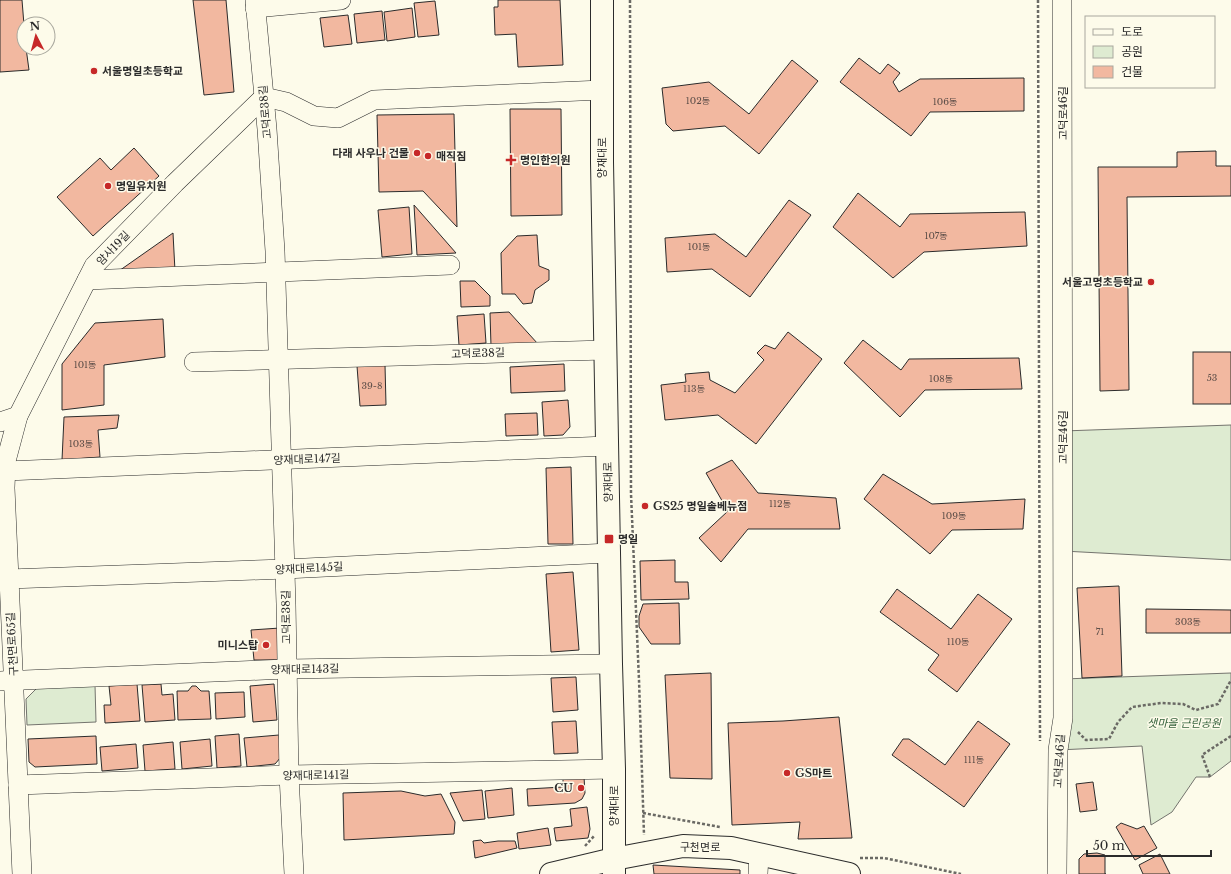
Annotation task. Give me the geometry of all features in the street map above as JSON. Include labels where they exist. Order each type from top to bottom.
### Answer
[{"type":"main road","name":"양재대로","points":[[602,0],[602,177],[610,664],[614,769],[614,867]]},
{"type":"main road","name":"구천면로","points":[[551,874],[614,867],[683,846],[731,848],[758,864],[849,874]]},
{"type":"street","points":[[255,4],[341,0]]},
{"type":"street","name":"고덕로46길","points":[[1057,874],[1058,750],[1063,718],[1062,0]]},
{"type":"street","name":"고덕로38길","points":[[255,4],[264,97],[275,273],[282,460],[289,775],[294,874]]},
{"type":"street","points":[[264,97],[286,102],[314,116],[338,118],[374,100],[602,90]]},
{"type":"street","name":"암사19길","points":[[18,416],[94,266],[175,183],[264,97]]},
{"type":"street","points":[[87,280],[450,265]]},
{"type":"street","name":"고덕로38길","points":[[194,362],[605,350]]},
{"type":"street","points":[[0,422],[18,416]]},
{"type":"street","name":"구천면로65길","points":[[18,416],[6,462],[5,488],[9,579],[7,681],[18,786],[22,874]]},
{"type":"street","name":"양재대로147길","points":[[6,471],[607,446]]},
{"type":"street","name":"양재대로145길","points":[[9,579],[285,569],[609,553]]},
{"type":"street","name":"양재대로143길","points":[[7,681],[287,669],[610,664]]},
{"type":"street","name":"양재대로141길","points":[[18,786],[289,775],[614,769]]},
{"type":"path","points":[[630,0],[631,494],[643,814]]},
{"type":"path","points":[[1038,0],[1040,744]]},
{"type":"path","points":[[1063,718],[1086,740],[1109,739],[1118,722],[1132,707],[1161,703],[1183,704],[1196,710],[1209,707],[1218,704],[1231,680]]},
{"type":"path","points":[[1210,777],[1202,755],[1231,736]]},
{"type":"green space","points":[[1231,425],[1231,560],[1063,551],[1063,431]]},
{"type":"green space","name":"샛마을 근린공원","points":[[1231,673],[1231,761],[1210,777],[1196,777],[1172,812],[1151,825],[1142,746],[1058,750],[1063,679]]},
{"type":"green space","points":[[95,685],[96,722],[27,725],[26,699],[38,687]]},
{"type":"building","points":[[0,0],[22,0],[23,16],[16,16],[16,56],[27,56],[29,70],[0,72]]},
{"type":"building","name":"서울명일초등학교","points":[[193,0],[226,0],[234,92],[204,95]]},
{"type":"building","points":[[498,0],[560,0],[563,65],[518,67],[516,34],[495,35],[494,7],[498,7]]},
{"type":"building","points":[[435,1],[439,35],[418,37],[414,3]]},
{"type":"building","points":[[412,8],[415,37],[387,41],[384,12]]},
{"type":"building","points":[[382,11],[385,40],[357,43],[354,14]]},
{"type":"building","points":[[348,15],[352,44],[324,47],[320,18]]},
{"type":"building","points":[[859,58],[880,74],[888,64],[900,73],[893,82],[899,92],[920,79],[1024,78],[1024,111],[930,112],[911,136],[840,82]]},
{"type":"building","points":[[792,60],[818,81],[759,154],[725,126],[673,131],[666,124],[662,88],[709,82],[749,114]]},
{"type":"building","points":[[510,109],[561,109],[562,215],[511,216]]},
{"type":"building","name":"다래 사우나 건물","points":[[454,114],[457,227],[423,191],[379,192],[377,115]]},
{"type":"building","name":"명일유치원","points":[[134,148],[159,176],[93,236],[57,197],[100,158],[111,170]]},
{"type":"building","points":[[1216,151],[1216,166],[1231,166],[1231,196],[1127,197],[1129,390],[1100,391],[1098,167],[1177,167],[1177,152]]},
{"type":"building","points":[[858,193],[900,227],[910,214],[1025,212],[1027,246],[924,252],[893,278],[833,227]]},
{"type":"building","points":[[789,200],[811,215],[750,297],[712,269],[667,272],[665,238],[715,234],[746,257]]},
{"type":"building","points":[[414,205],[456,253],[417,255]]},
{"type":"building","points":[[409,207],[412,254],[382,257],[378,210]]},
{"type":"building","points":[[173,233],[175,271],[116,273]]},
{"type":"building","points":[[537,235],[539,266],[549,270],[549,280],[535,290],[532,303],[523,304],[515,294],[502,294],[501,253],[517,236]]},
{"type":"building","points":[[460,281],[475,281],[490,296],[490,306],[461,307]]},
{"type":"building","points":[[509,312],[538,344],[491,346],[490,313]]},
{"type":"building","points":[[484,314],[486,343],[459,345],[457,316]]},
{"type":"building","points":[[163,319],[165,357],[104,365],[104,405],[62,410],[62,364],[95,323]]},
{"type":"building","points":[[788,332],[822,359],[756,444],[718,415],[665,420],[661,385],[686,382],[685,374],[709,372],[710,380],[735,393],[764,360],[757,353],[765,345],[775,349]]},
{"type":"building","points":[[863,340],[901,370],[909,359],[1019,358],[1022,389],[925,390],[900,417],[844,363]]},
{"type":"building","points":[[1193,352],[1231,352],[1231,404],[1193,404]]},
{"type":"building","points":[[564,364],[565,391],[511,393],[510,367]]},
{"type":"building","points":[[385,365],[386,405],[360,406],[357,366]]},
{"type":"building","points":[[568,400],[570,427],[563,435],[544,436],[542,402]]},
{"type":"building","points":[[537,413],[538,435],[506,436],[505,414]]},
{"type":"building","points":[[119,415],[117,428],[98,430],[100,457],[62,460],[64,417]]},
{"type":"building","points":[[732,460],[758,493],[836,498],[840,529],[748,529],[721,562],[699,538],[728,511],[706,473]]},
{"type":"building","points":[[571,467],[573,544],[548,544],[546,468]]},
{"type":"building","points":[[883,474],[932,504],[1025,499],[1023,529],[952,530],[930,554],[864,499]]},
{"type":"building","points":[[675,560],[675,582],[688,582],[689,599],[641,600],[640,561]]},
{"type":"building","points":[[573,572],[579,650],[551,652],[546,574]]},
{"type":"building","points":[[1119,586],[1122,676],[1082,678],[1077,588]]},
{"type":"building","points":[[897,589],[951,629],[978,594],[1012,619],[957,692],[928,670],[939,655],[880,612]]},
{"type":"building","points":[[679,603],[680,644],[651,644],[639,627],[639,616],[643,604]]},
{"type":"building","points":[[1146,609],[1231,610],[1231,633],[1146,633]]},
{"type":"building","name":"미니스탑","points":[[280,628],[279,660],[254,660],[251,630]]},
{"type":"building","points":[[711,673],[712,779],[670,778],[665,675]]},
{"type":"building","points":[[576,677],[578,710],[553,712],[551,678]]},
{"type":"building","points":[[137,684],[140,721],[105,723],[104,705],[111,705],[109,686]]},
{"type":"building","points":[[161,684],[162,695],[173,694],[175,720],[145,722],[142,685]]},
{"type":"building","points":[[274,684],[277,720],[253,722],[250,686]]},
{"type":"building","points":[[192,686],[196,686],[201,691],[209,691],[211,719],[178,720],[177,691],[188,691]]},
{"type":"building","points":[[244,692],[245,717],[216,719],[215,693]]},
{"type":"building","name":"GS마트","points":[[839,717],[852,838],[798,839],[800,822],[732,825],[728,723]]},
{"type":"building","points":[[576,721],[578,753],[554,754],[552,722]]},
{"type":"building","points":[[978,721],[1010,744],[964,807],[892,755],[903,739],[909,739],[945,765]]},
{"type":"building","points":[[239,734],[241,766],[217,768],[215,736]]},
{"type":"building","points":[[279,735],[281,757],[275,764],[247,767],[244,738]]},
{"type":"building","points":[[96,736],[97,764],[35,767],[29,762],[28,739]]},
{"type":"building","points":[[210,739],[212,766],[182,769],[180,742]]},
{"type":"building","points":[[173,742],[175,769],[145,771],[143,745]]},
{"type":"building","points":[[136,744],[138,768],[102,771],[100,747]]},
{"type":"building","points":[[584,777],[585,793],[582,799],[575,803],[528,806],[527,789],[563,787],[563,778]]},
{"type":"building","points":[[1093,782],[1097,810],[1080,812],[1076,784]]},
{"type":"building","points":[[512,788],[514,815],[488,818],[485,791]]},
{"type":"building","points":[[482,790],[485,819],[463,821],[450,793]]},
{"type":"building","points":[[401,791],[425,796],[441,794],[455,822],[454,834],[344,840],[343,793]]},
{"type":"building","points":[[587,807],[590,829],[588,838],[556,841],[554,828],[572,826],[570,809]]},
{"type":"building","points":[[1121,823],[1137,829],[1144,826],[1157,848],[1135,860],[1116,827]]},
{"type":"building","points":[[548,828],[551,845],[519,849],[517,833]]},
{"type":"building","points":[[481,840],[484,843],[515,841],[517,848],[475,858],[473,841]]},
{"type":"building","points":[[1097,853],[1105,855],[1105,874],[1079,874],[1079,859],[1084,854]]},
{"type":"building","points":[[1160,854],[1170,874],[1143,874],[1139,865]]},
{"type":"building","points":[[653,865],[740,870],[740,874],[654,874]]},
{"type":"place","name":"서울명일초등학교","points":[[94,71]]},
{"type":"place","name":"다래 사우나 건물","points":[[417,153]]},
{"type":"place","name":"매직짐","points":[[428,156]]},
{"type":"place","name":"명인한의원","points":[[511,160]]},
{"type":"place","name":"명일유치원","points":[[108,186]]},
{"type":"place","name":"서울고명초등학교","points":[[1151,282]]},
{"type":"place","name":"GS25 명일솔베뉴점","points":[[645,506]]},
{"type":"place","name":"명일","points":[[609,539]]},
{"type":"place","name":"미니스탑","points":[[266,645]]},
{"type":"place","name":"GS마트","points":[[787,773]]},
{"type":"place","name":"CU","points":[[581,788]]}]
